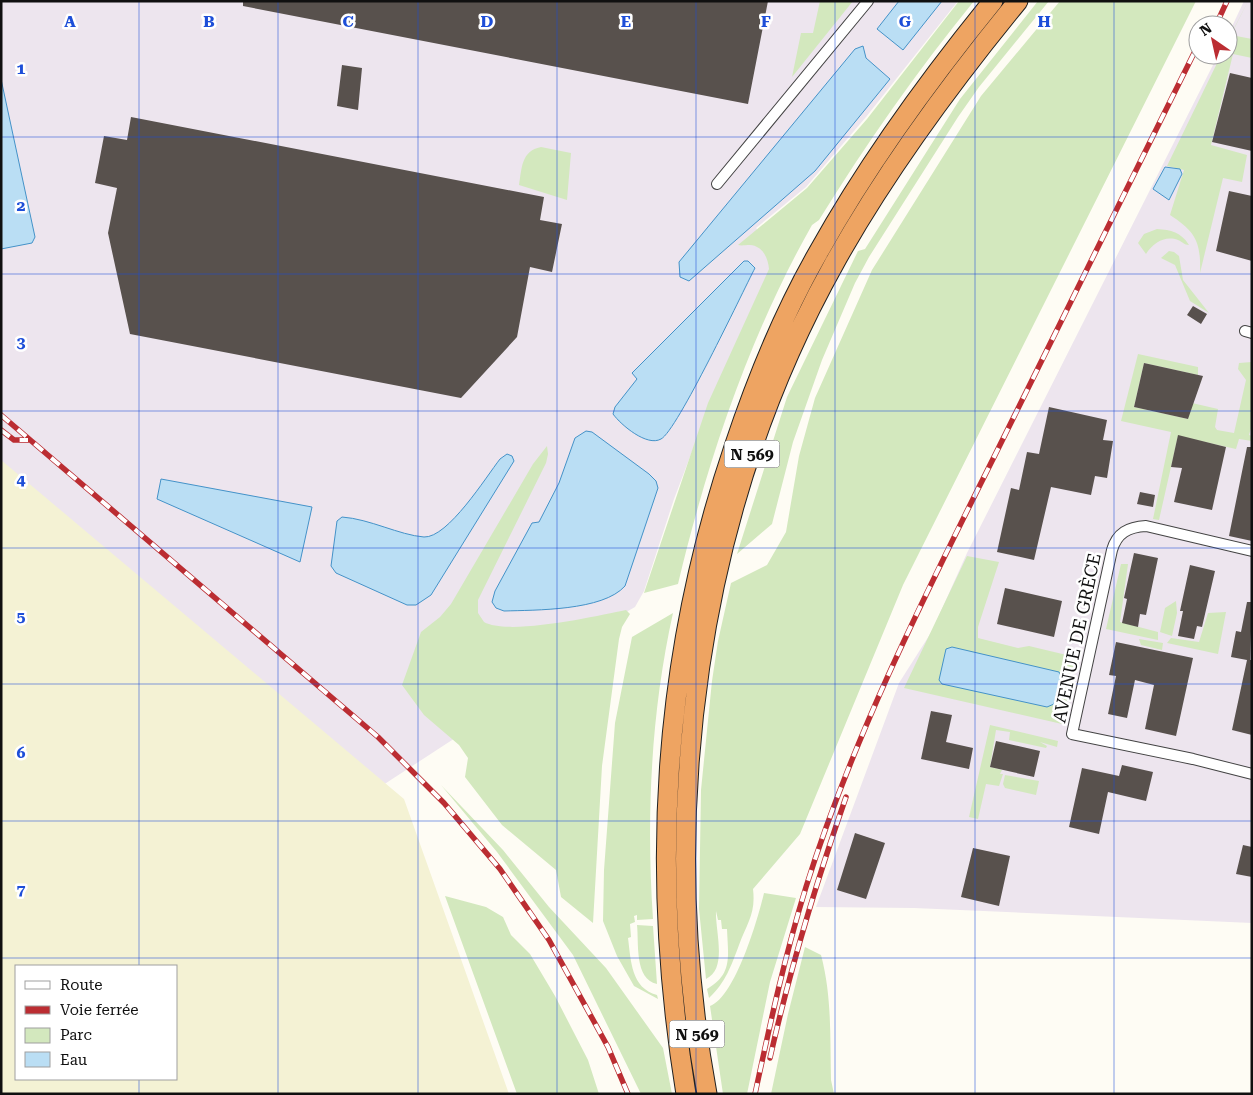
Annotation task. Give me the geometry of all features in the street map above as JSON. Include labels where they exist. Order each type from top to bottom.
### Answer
[{"type":"highway","name":"N 569","points":[[686,1094],[670,975],[666,860],[672,720],[684,637],[720,489],[749,401],[816,255],[854,191],[903,117],[993,1]]},
{"type":"highway","name":"N 569","points":[[707,1094],[689,974],[685,803],[692,722],[704,643],[739,490],[797,337],[834,264],[872,200],[920,127],[1018,1]]},
{"type":"street","points":[[717,184],[868,1]]},
{"type":"street","name":"AVENUE DE GRÈCE","points":[[1252,551],[1146,526],[1130,528],[1118,535],[1112,550],[1072,734],[1193,759],[1252,774]]},
{"type":"shaded area","points":[[1,1],[958,1],[866,117],[806,187],[756,228],[785,254],[710,404],[674,499],[644,591],[635,607],[628,611],[604,641],[380,787],[1,462]]},
{"type":"shaded area","points":[[1244,1],[1252,1],[1252,923],[914,908],[816,907],[899,683],[932,631],[967,553],[1213,65],[1238,65],[1237,15]]},
{"type":"shaded area","points":[[1,460],[404,799],[509,1094],[1,1094]]},
{"type":"green space","points":[[820,1],[853,1],[792,77],[801,33],[813,33]]},
{"type":"green space","points":[[959,1],[974,1],[932,54],[893,108],[819,220],[812,225],[769,310],[750,354],[717,446],[702,492],[678,584],[644,593],[708,403],[769,269],[766,257],[761,250],[755,246],[738,245],[807,188],[867,119]]},
{"type":"green space","points":[[1038,1],[1049,1],[979,87],[869,257],[855,283],[822,360],[793,442],[772,524],[737,554],[787,397],[858,251],[865,249],[960,99]]},
{"type":"green space","points":[[1060,1],[1196,1],[903,585],[800,834],[753,889],[752,912],[748,924],[727,973],[720,986],[709,998],[707,989],[725,971],[728,948],[727,929],[722,929],[721,920],[718,920],[716,911],[719,958],[713,974],[706,979],[699,909],[701,790],[712,681],[718,641],[731,583],[767,565],[786,532],[799,456],[815,398],[872,270],[981,96]]},
{"type":"green space","points":[[1238,36],[1252,39],[1252,58],[1238,55]]},
{"type":"green space","points":[[1216,65],[1230,65],[1211,145],[1247,155],[1242,182],[1223,178],[1200,273],[1198,246],[1195,239],[1186,227],[1170,215],[1184,170],[1167,166]]},
{"type":"green space","points":[[541,147],[571,153],[567,200],[519,185],[526,156],[534,149]]},
{"type":"green space","points":[[1157,229],[1175,232],[1183,237],[1189,245],[1178,240],[1164,239],[1152,246],[1146,254],[1138,243],[1144,234]]},
{"type":"green space","points":[[1169,251],[1179,256],[1183,280],[1209,313],[1190,301],[1175,265],[1161,258]]},
{"type":"green space","points":[[1138,354],[1198,367],[1198,375],[1144,363],[1134,407],[1188,419],[1192,403],[1218,409],[1215,427],[1217,430],[1234,433],[1246,380],[1238,369],[1239,363],[1252,362],[1252,425],[1249,435],[1252,436],[1252,441],[1239,439],[1236,449],[1178,436],[1159,520],[1153,519],[1171,432],[1121,421]]},
{"type":"green space","points":[[547,446],[546,463],[478,600],[478,613],[484,622],[496,626],[513,627],[553,624],[626,610],[630,614],[622,627],[619,639],[602,766],[593,923],[561,897],[556,870],[502,825],[465,777],[468,758],[459,745],[424,715],[402,685],[421,632],[440,617],[451,604],[533,464]]},
{"type":"green space","points":[[967,556],[999,562],[978,627],[978,638],[1018,648],[1029,646],[1075,657],[1062,724],[904,688]]},
{"type":"green space","points":[[1121,564],[1128,564],[1120,622],[1158,632],[1158,640],[1106,629]]},
{"type":"green space","points":[[1176,601],[1177,613],[1172,636],[1160,632],[1165,608]]},
{"type":"green space","points":[[1226,612],[1218,654],[1167,643],[1171,638],[1199,642],[1208,613]]},
{"type":"green space","points":[[673,613],[660,688],[652,765],[650,842],[653,919],[637,920],[637,915],[634,916],[635,922],[630,924],[631,937],[628,938],[632,964],[637,980],[648,991],[657,995],[658,999],[634,986],[617,956],[603,921],[604,870],[615,723],[632,637]]},
{"type":"green space","points":[[1139,639],[1163,643],[1162,650],[1141,645]]},
{"type":"green space","points":[[990,725],[1058,741],[1057,747],[1040,742],[1047,746],[1046,748],[1009,740],[1010,732],[996,730],[990,767],[1002,770],[1000,774],[1003,774],[999,786],[986,784],[978,819],[969,817]]},
{"type":"green space","points":[[1005,775],[1039,781],[1036,795],[1005,788],[1003,784]]},
{"type":"green space","points":[[441,785],[503,850],[549,907],[606,968],[663,1048],[672,1094],[641,1094],[573,955],[497,852]]},
{"type":"green space","points":[[764,893],[796,898],[770,982],[747,1094],[723,1094],[710,1006],[719,1000],[736,973],[751,938]]},
{"type":"green space","points":[[445,896],[486,907],[503,917],[511,935],[530,954],[555,996],[588,1060],[599,1094],[517,1094]]},
{"type":"green space","points":[[637,925],[653,926],[657,984],[650,981],[644,975],[641,968]]},
{"type":"green space","points":[[805,947],[821,955],[825,970],[830,1017],[831,1080],[834,1094],[771,1094],[788,1014]]},
{"type":"water","points":[[899,1],[942,1],[903,50],[877,29]]},
{"type":"water","points":[[863,46],[866,58],[890,79],[815,171],[689,281],[680,277],[679,262],[855,49]]},
{"type":"water","points":[[1,79],[35,237],[32,243],[1,249]]},
{"type":"water","points":[[1165,167],[1180,169],[1182,174],[1169,200],[1153,189]]},
{"type":"water","points":[[744,261],[748,261],[755,268],[681,412],[661,439],[649,440],[635,434],[613,414],[615,407],[637,379],[632,373]]},
{"type":"water","points":[[586,431],[592,432],[649,474],[656,481],[658,488],[625,586],[615,594],[601,600],[568,608],[504,611],[496,608],[492,602],[495,591],[532,523],[539,522],[559,483],[575,438]]},
{"type":"water","points":[[507,454],[512,456],[514,461],[431,595],[416,605],[407,605],[336,573],[331,566],[337,521],[342,517],[353,518],[414,536],[434,535],[455,518],[500,459]]},
{"type":"water","points":[[161,479],[312,507],[300,562],[157,499]]},
{"type":"water","points":[[952,647],[1059,672],[1061,676],[1054,704],[1047,707],[942,684],[939,680],[946,649]]},
{"type":"building","points":[[243,1],[768,1],[748,104],[243,6]]},
{"type":"building","points":[[342,65],[362,68],[358,110],[337,106]]},
{"type":"building","points":[[1230,73],[1252,78],[1252,151],[1212,142]]},
{"type":"building","points":[[131,117],[544,197],[540,220],[562,224],[552,272],[530,267],[517,337],[461,398],[130,334],[108,233],[117,188],[95,183],[104,136],[127,140]]},
{"type":"building","points":[[1229,191],[1252,196],[1252,261],[1216,251]]},
{"type":"building","points":[[1193,306],[1207,314],[1201,324],[1187,315]]},
{"type":"building","points":[[1144,363],[1203,376],[1188,419],[1134,407]]},
{"type":"building","points":[[1049,407],[1107,420],[1103,440],[1113,441],[1107,478],[1095,476],[1091,495],[1051,487],[1034,560],[997,552],[1011,488],[1019,490],[1027,452],[1039,454]]},
{"type":"building","points":[[1178,435],[1226,447],[1212,510],[1174,502],[1182,468],[1171,467]]},
{"type":"building","points":[[1247,447],[1252,447],[1252,541],[1229,536]]},
{"type":"building","points":[[1140,492],[1155,495],[1153,507],[1137,504]]},
{"type":"building","points":[[1134,553],[1158,558],[1146,615],[1140,614],[1138,627],[1122,623],[1127,599],[1124,598]]},
{"type":"building","points":[[1190,565],[1215,571],[1202,627],[1197,626],[1194,639],[1178,636],[1183,611],[1180,611]]},
{"type":"building","points":[[1005,588],[1062,601],[1054,637],[997,624]]},
{"type":"building","points":[[1247,602],[1252,602],[1250,660],[1252,660],[1252,735],[1232,730],[1247,660],[1231,657],[1236,631],[1241,632]]},
{"type":"building","points":[[1116,642],[1193,658],[1176,736],[1145,729],[1154,685],[1135,680],[1127,718],[1108,714],[1116,676],[1109,675]]},
{"type":"building","points":[[931,711],[952,715],[946,742],[973,748],[969,769],[921,759]]},
{"type":"building","points":[[996,741],[1040,751],[1034,777],[990,767]]},
{"type":"building","points":[[1122,765],[1153,772],[1146,801],[1108,792],[1099,834],[1069,827],[1082,768],[1119,776]]},
{"type":"building","points":[[855,833],[885,843],[866,899],[837,890]]},
{"type":"building","points":[[1243,845],[1252,847],[1252,877],[1236,874]]},
{"type":"building","points":[[973,848],[1010,856],[999,906],[961,897]]},
{"type":"railway","points":[[1221,15],[1227,1]]},
{"type":"railway","points":[[755,1094],[798,913],[845,776],[916,615],[1188,65]]},
{"type":"railway","points":[[1,415],[378,737],[444,803],[500,869],[549,940],[608,1047],[628,1094]]},
{"type":"railway","points":[[1,430],[14,440],[28,440]]},
{"type":"railway","points":[[770,1058],[804,926],[846,797]]}]
